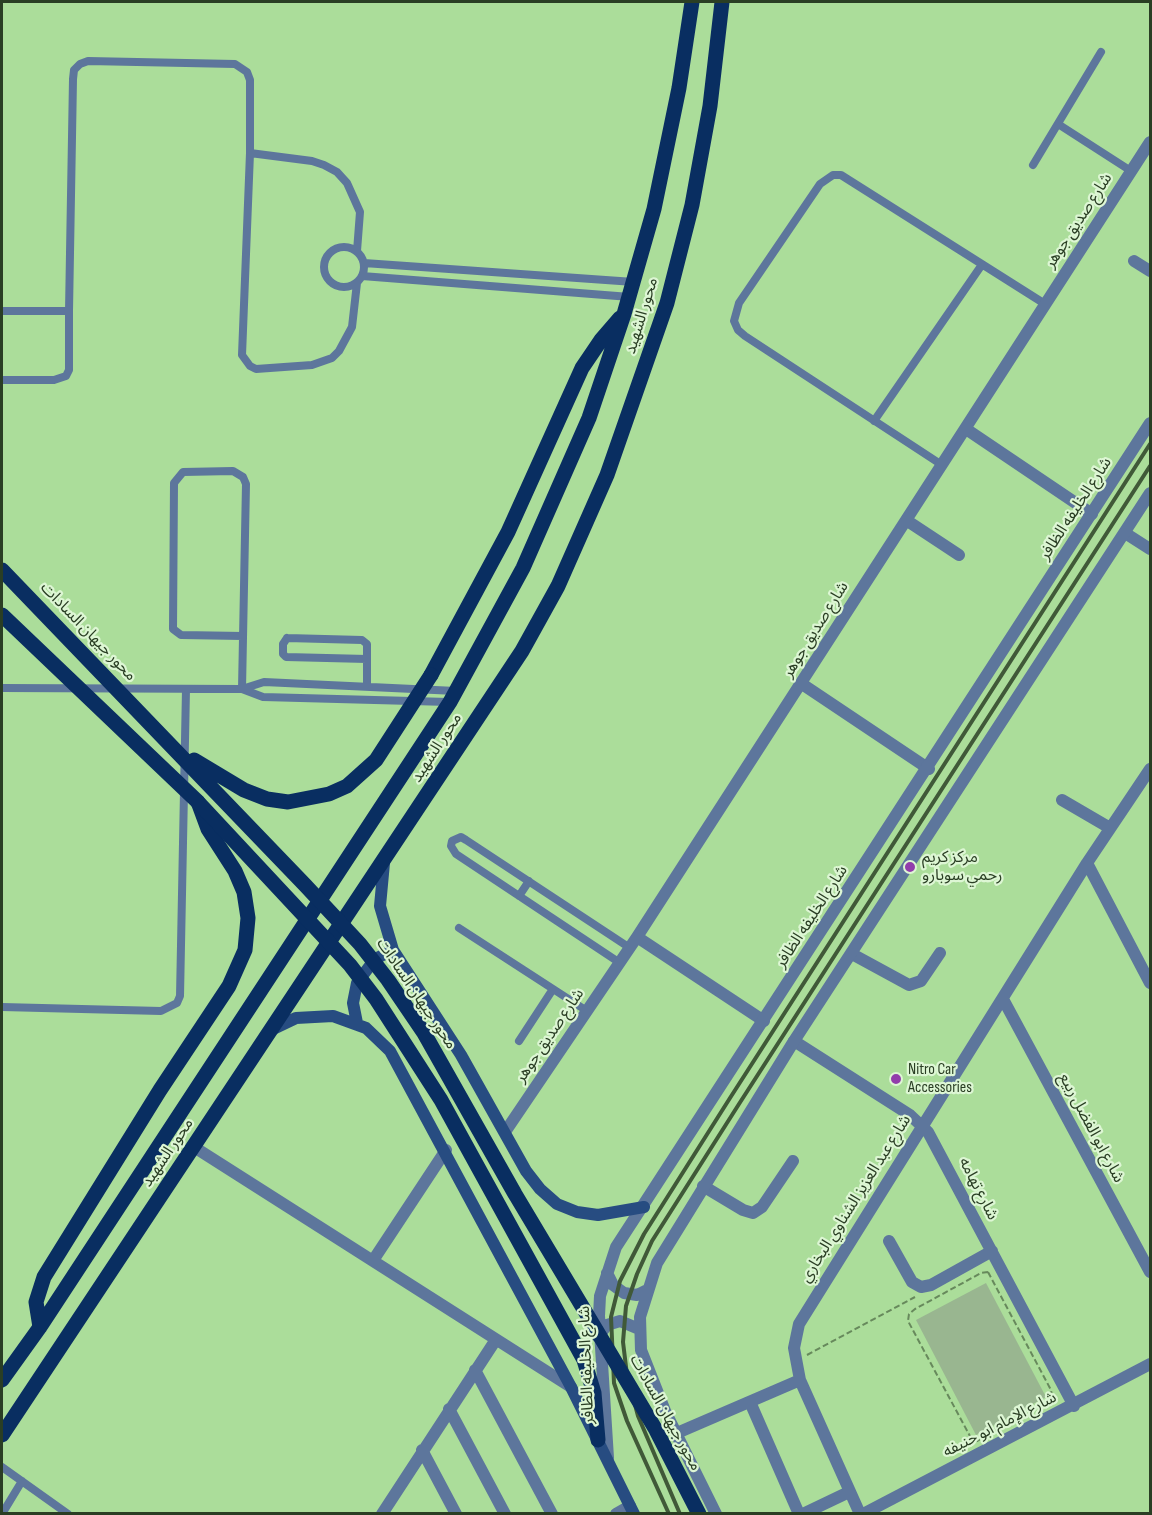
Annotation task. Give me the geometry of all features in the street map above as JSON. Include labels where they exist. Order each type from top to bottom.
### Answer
[{"type":"main road","name":"محور الشهيد","points":[[2,1380],[40,1328],[453,697],[498,617],[551,509],[588,418],[632,290],[654,209],[692,2]]},
{"type":"main road","name":"محور الشهيد","points":[[2,1435],[522,651],[562,577],[607,475],[667,303],[692,205],[710,106],[722,2]]},
{"type":"main road","points":[[174,747],[244,790],[267,799],[288,802],[310,800],[347,786],[363,774],[376,760],[432,675],[508,532],[582,368],[601,340],[624,314]]},
{"type":"main road","name":"محور جيهان السادات","points":[[2,570],[174,747],[360,944],[388,980],[424,1033],[515,1194],[656,1430],[699,1514]]},
{"type":"main road","points":[[2,615],[198,802],[350,965],[409,1047],[584,1360],[594,1394],[598,1440]]},
{"type":"main road","points":[[40,1328],[36,1302],[44,1277],[239,969],[245,950],[249,918],[240,881],[208,829],[198,802]]},
{"type":"main road","points":[[384,861],[380,906],[393,950],[438,1017],[526,1171],[540,1189],[557,1204],[577,1212],[598,1215],[620,1214],[644,1207]]},
{"type":"main road","points":[[357,1023],[353,1003],[357,983],[375,959],[393,950]]},
{"type":"main road","points":[[273,1029],[296,1018],[320,1015],[357,1023],[375,1035],[390,1051],[446,1150],[571,1387],[632,1510]]},
{"type":"street","name":"شارع صديق جوهر","points":[[505,1132],[620,963],[802,684],[1150,142]]},
{"type":"street","points":[[1134,261],[1150,271]]},
{"type":"street","name":"شارع الخليفه الظافر","points":[[608,1458],[598,1337],[600,1296],[616,1247],[929,769],[1150,423]]},
{"type":"street","points":[[966,429],[1092,514]]},
{"type":"street","points":[[716,1514],[647,1368],[639,1329],[647,1290],[657,1263],[795,1041],[1150,493]]},
{"type":"street","points":[[906,520],[959,555]]},
{"type":"street","points":[[1125,533],[1150,549]]},
{"type":"street","points":[[802,684],[929,769]]},
{"type":"street","name":"شارع عبد العزيز الشناوي البخاري","points":[[861,1514],[849,1492],[800,1380],[795,1361],[795,1336],[802,1318],[922,1125],[1087,863],[1150,769]]},
{"type":"street","points":[[1062,800],[1110,828]]},
{"type":"street","points":[[1087,863],[1150,983]]},
{"type":"street","points":[[633,942],[764,1021]]},
{"type":"street","points":[[852,954],[909,985],[921,981],[940,953]]},
{"type":"street","name":"شارع ابو الفضل ربيع","points":[[1003,999],[1150,1272]]},
{"type":"street","name":"شارع تهامه","points":[[795,1041],[922,1125],[935,1141],[1074,1406]]},
{"type":"street","points":[[194,1147],[374,1259],[495,1341],[571,1387]]},
{"type":"street","points":[[374,1259],[446,1150]]},
{"type":"street","points":[[703,1186],[743,1210],[753,1212],[762,1207],[793,1161]]},
{"type":"street","points":[[889,1241],[912,1282],[926,1287],[992,1251]]},
{"type":"street","points":[[607,1273],[613,1285],[624,1293],[637,1294],[647,1290]]},
{"type":"street","points":[[598,1337],[607,1326],[620,1321],[639,1329]]},
{"type":"street","points":[[382,1514],[495,1341]]},
{"type":"street","name":"شارع الإمام ابو حنيفه","points":[[861,1514],[1074,1406],[1150,1364]]},
{"type":"street","points":[[475,1370],[552,1514]]},
{"type":"street","points":[[676,1433],[800,1380]]},
{"type":"street","points":[[750,1401],[801,1514],[818,1510],[849,1492]]},
{"type":"street","points":[[449,1409],[505,1514]]},
{"type":"street","points":[[422,1450],[456,1514]]},
{"type":"street","points":[[616,1514],[632,1510]]},
{"type":"lane","points":[[1033,165],[1101,52]]},
{"type":"lane","points":[[2,380],[54,380],[66,376],[69,370],[73,79],[74,70],[80,64],[88,61],[235,64],[242,67],[250,80],[250,153],[242,355],[245,362],[256,369],[312,365],[332,358],[339,351],[352,327],[364,263],[357,252],[360,212],[347,183],[336,172],[324,165],[312,161],[250,153]]},
{"type":"lane","points":[[1058,124],[1131,171]]},
{"type":"lane","points":[[942,465],[738,330],[734,321],[739,303],[820,184],[833,175],[841,176],[981,266],[1045,304]]},
{"type":"lane","points":[[357,252],[340,247],[332,251],[324,266],[331,283],[339,287],[359,280],[632,290]]},
{"type":"lane","points":[[364,263],[632,290]]},
{"type":"lane","points":[[874,421],[981,266]]},
{"type":"lane","points":[[2,311],[69,311]]},
{"type":"lane","points":[[242,689],[246,484],[243,477],[233,471],[183,472],[174,483],[173,629],[181,635],[243,636]]},
{"type":"lane","points":[[367,659],[286,657],[282,652],[283,644],[290,638],[362,640],[367,644],[367,659],[367,687]]},
{"type":"lane","points":[[2,688],[242,689],[264,682],[367,687],[453,697]]},
{"type":"lane","points":[[2,1007],[161,1011],[177,1003],[180,996],[186,689]]},
{"type":"lane","points":[[242,689],[263,697],[453,697]]},
{"type":"lane","points":[[620,963],[456,854],[451,846],[452,841],[461,837],[529,881],[633,942]]},
{"type":"lane","points":[[519,896],[529,881]]},
{"type":"lane","points":[[459,928],[587,1011]]},
{"type":"lane","points":[[519,1041],[553,989]]},
{"type":"lane","points":[[2,1467],[68,1514]]},
{"type":"lane","points":[[2,1514],[22,1481]]},
{"type":"path","points":[[988,1272],[1051,1390],[1052,1397],[1048,1402],[977,1441],[971,1438],[908,1321],[909,1314],[915,1309],[981,1273],[988,1272]]},
{"type":"path","points":[[795,1361],[909,1302],[926,1287]]},
{"type":"green space","points":[[986,1283],[1046,1397],[976,1435],[916,1320]]},
{"type":"railway","points":[[669,1514],[627,1421],[614,1383],[611,1317],[620,1281],[644,1234],[730,1098],[1150,444]]},
{"type":"railway","points":[[680,1514],[638,1416],[627,1375],[623,1342],[626,1306],[637,1274],[652,1241],[1150,466]]},
{"type":"place","name":"مركز كريم رحمي سوبارو","points":[[910,867]]},
{"type":"place","name":"Nitro Car Accessories","points":[[896,1079]]}]
